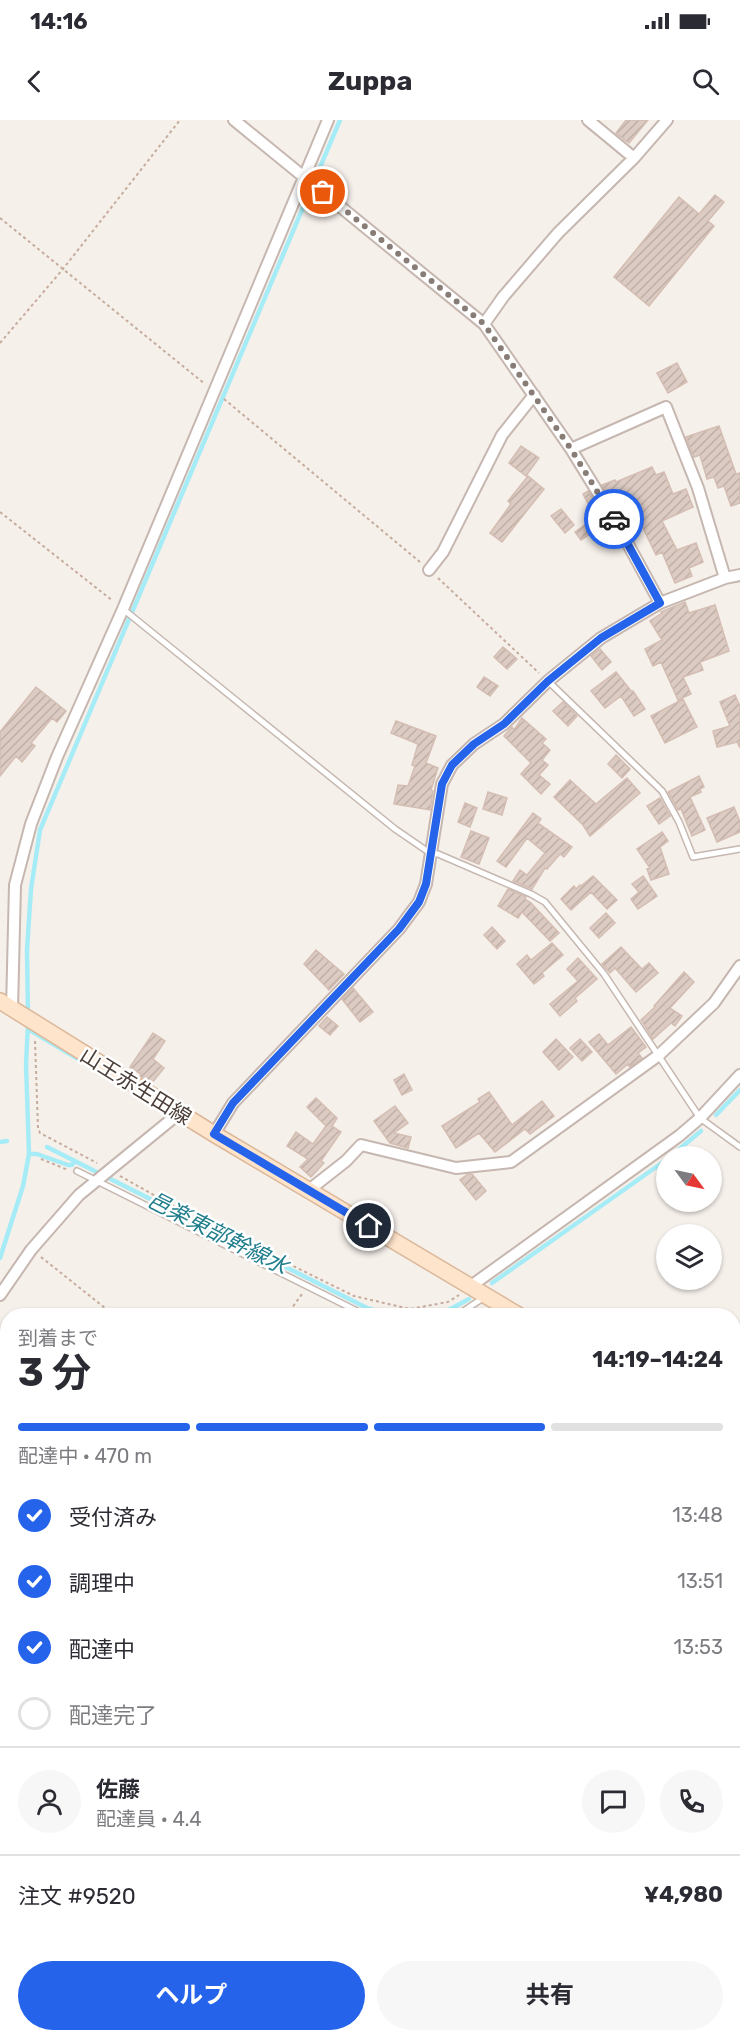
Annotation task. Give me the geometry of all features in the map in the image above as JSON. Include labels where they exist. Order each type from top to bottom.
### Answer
[{"type":"main road","name":"山王赤生田線","points":[[6,1005],[177,1112],[507,1308]]},
{"type":"street","points":[[234,120],[484,324],[571,449],[616,522],[660,603]]},
{"type":"street","points":[[6,1005],[15,885],[26,842],[57,757],[123,609],[328,120]]},
{"type":"street","points":[[588,120],[634,158]]},
{"type":"street","points":[[484,324],[503,297],[558,233],[634,158],[667,120]]},
{"type":"street","points":[[429,570],[443,552],[502,435],[534,395]]},
{"type":"street","points":[[571,449],[666,407],[698,488],[725,578]]},
{"type":"street","points":[[214,1134],[233,1103],[399,929],[419,902],[426,884],[442,784],[452,765],[474,744],[504,724],[548,681],[601,638],[660,603],[725,578],[740,575]]},
{"type":"street","points":[[309,1190],[346,1161],[361,1145],[456,1168],[512,1162],[659,1055],[714,1004],[740,966]]},
{"type":"street","points":[[471,1286],[679,1136],[700,1118],[740,1075]]},
{"type":"street","points":[[0,1294],[31,1250],[63,1212],[96,1179],[172,1119],[177,1112]]},
{"type":"lane","points":[[123,609],[395,829],[430,853],[438,854],[545,902],[604,974],[700,1118],[740,1147]]},
{"type":"lane","points":[[548,681],[662,791],[679,822],[693,857],[740,849]]},
{"type":"lane","points":[[77,1172],[96,1179],[351,1308]]},
{"type":"lane","points":[[468,1308],[487,1295]]},
{"type":"path","points":[[0,342],[63,269],[180,120]]},
{"type":"path","points":[[0,218],[429,570],[548,681]]},
{"type":"path","points":[[0,512],[123,609]]},
{"type":"path","points":[[39,1025],[35,1041],[40,1132],[186,1213]]},
{"type":"path","points":[[41,1159],[77,1172]]},
{"type":"path","points":[[196,1218],[354,1296],[402,1308]]},
{"type":"path","points":[[31,1250],[105,1308]]},
{"type":"path","points":[[292,1308],[308,1286]]},
{"type":"path","points":[[420,1308],[448,1302],[471,1286]]},
{"type":"building","points":[[626,120],[648,120],[629,143],[616,133]]},
{"type":"building","points":[[715,195],[724,202],[708,221],[714,226],[649,306],[614,277],[679,197],[699,214]]},
{"type":"building","points":[[677,363],[687,382],[668,393],[657,373]]},
{"type":"building","points":[[719,426],[736,474],[740,473],[740,503],[731,506],[724,486],[718,488],[714,477],[707,479],[700,455],[694,457],[686,437]]},
{"type":"building","points":[[521,446],[539,458],[526,476],[509,463]]},
{"type":"building","points":[[652,467],[656,475],[664,472],[673,494],[686,489],[693,507],[662,521],[677,550],[696,543],[703,562],[689,568],[692,576],[675,583],[662,552],[656,555],[627,498],[614,504],[602,485],[615,480],[616,482]]},
{"type":"building","points":[[528,476],[544,489],[502,542],[490,533],[511,504],[508,501]]},
{"type":"building","points":[[588,491],[600,510],[593,513],[583,494]]},
{"type":"building","points":[[561,509],[574,525],[565,533],[551,516]]},
{"type":"building","points":[[591,521],[597,529],[581,540],[575,532]]},
{"type":"building","points":[[685,602],[689,613],[715,605],[729,651],[700,662],[703,670],[683,677],[691,694],[678,700],[661,662],[653,666],[645,649],[662,640],[650,621],[661,612]]},
{"type":"building","points":[[503,647],[517,659],[507,669],[494,657]]},
{"type":"building","points":[[600,649],[611,662],[602,670],[591,656]]},
{"type":"building","points":[[616,672],[645,709],[634,716],[621,696],[605,708],[591,691]]},
{"type":"building","points":[[484,677],[498,686],[490,696],[477,687]]},
{"type":"building","points":[[36,687],[66,711],[57,722],[52,718],[31,743],[35,746],[22,762],[16,756],[0,776],[0,732]]},
{"type":"building","points":[[735,695],[740,706],[740,748],[737,742],[717,747],[713,731],[730,726],[720,702]]},
{"type":"building","points":[[683,699],[697,727],[665,743],[651,716]]},
{"type":"building","points":[[563,702],[577,716],[568,726],[553,711]]},
{"type":"building","points":[[522,718],[546,739],[542,743],[550,750],[542,760],[548,765],[539,775],[550,784],[541,794],[521,774],[531,763],[504,736],[512,727],[514,730]]},
{"type":"building","points":[[396,721],[436,736],[426,763],[438,768],[431,790],[433,791],[430,810],[394,804],[398,785],[408,786],[415,766],[412,765],[418,744],[391,733]]},
{"type":"building","points":[[616,755],[630,769],[622,778],[608,764]]},
{"type":"building","points":[[699,776],[704,787],[700,789],[701,792],[690,797],[705,830],[692,836],[681,809],[678,810],[668,792]]},
{"type":"building","points":[[627,778],[640,793],[590,836],[583,825],[554,797],[570,780],[596,804]]},
{"type":"building","points":[[488,792],[507,798],[502,815],[483,809]]},
{"type":"building","points":[[660,798],[670,816],[659,824],[647,806]]},
{"type":"building","points":[[465,803],[477,808],[470,827],[458,822]]},
{"type":"building","points":[[734,807],[740,822],[740,832],[717,842],[707,818]]},
{"type":"building","points":[[533,813],[541,819],[538,823],[572,847],[564,857],[560,854],[547,869],[545,868],[532,889],[513,881],[520,870],[527,875],[545,853],[527,838],[506,867],[497,861]]},
{"type":"building","points":[[471,831],[489,838],[479,864],[461,857]]},
{"type":"building","points":[[662,832],[668,841],[660,847],[669,874],[651,880],[647,869],[650,868],[637,849]]},
{"type":"building","points":[[593,876],[617,900],[607,909],[591,892],[571,910],[561,899],[574,886],[576,889]]},
{"type":"building","points":[[643,876],[657,896],[638,909],[631,899],[639,892],[632,884]]},
{"type":"building","points":[[508,889],[526,897],[525,899],[559,933],[550,941],[522,912],[518,918],[498,906]]},
{"type":"building","points":[[606,913],[615,923],[599,938],[590,928]]},
{"type":"building","points":[[492,927],[505,941],[497,949],[484,935]]},
{"type":"building","points":[[552,943],[563,955],[542,973],[544,976],[534,984],[517,964],[527,955],[531,960]]},
{"type":"building","points":[[621,947],[642,969],[649,963],[658,973],[636,992],[615,968],[610,973],[602,964]]},
{"type":"building","points":[[316,950],[344,974],[329,990],[304,964]]},
{"type":"building","points":[[578,958],[597,979],[575,998],[577,1001],[560,1016],[550,1004],[578,981],[567,969]]},
{"type":"building","points":[[684,972],[694,982],[670,1008],[682,1016],[675,1026],[671,1023],[653,1039],[641,1020]]},
{"type":"building","points":[[353,988],[373,1012],[360,1022],[342,999]]},
{"type":"building","points":[[327,1017],[338,1026],[330,1035],[319,1026]]},
{"type":"building","points":[[631,1027],[646,1047],[638,1053],[642,1058],[630,1067],[628,1064],[616,1074],[589,1042],[599,1034],[608,1045]]},
{"type":"building","points":[[153,1033],[165,1041],[153,1059],[164,1068],[151,1084],[130,1067]]},
{"type":"building","points":[[556,1039],[573,1057],[559,1070],[543,1052]]},
{"type":"building","points":[[580,1039],[592,1052],[582,1061],[570,1048]]},
{"type":"building","points":[[404,1074],[412,1090],[402,1095],[394,1080]]},
{"type":"building","points":[[489,1092],[512,1125],[542,1101],[554,1116],[530,1134],[525,1129],[495,1152],[479,1133],[456,1148],[442,1126],[480,1102],[478,1099]]},
{"type":"building","points":[[316,1098],[337,1118],[332,1126],[341,1132],[321,1161],[324,1163],[311,1177],[300,1167],[308,1159],[287,1146],[296,1132],[313,1144],[326,1126],[307,1107]]},
{"type":"building","points":[[395,1106],[408,1123],[394,1133],[411,1137],[408,1148],[390,1143],[374,1121]]},
{"type":"building","points":[[472,1174],[486,1191],[476,1200],[460,1180]]},
{"type":"waterway","points":[[28,1016],[27,950],[31,889],[40,830],[340,120]]},
{"type":"waterway","points":[[0,1258],[23,1186],[29,1154],[26,1064],[28,1024]]},
{"type":"waterway","points":[[28,1029],[120,1084]]},
{"type":"waterway","name":"邑楽東部幹線水","points":[[716,1115],[740,1090]]},
{"type":"waterway","name":"邑楽東部幹線水","points":[[683,1146],[701,1131]]},
{"type":"waterway","points":[[0,1142],[7,1141]]},
{"type":"waterway","name":"邑楽東部幹線水","points":[[47,1147],[367,1308]]},
{"type":"waterway","points":[[29,1154],[37,1154],[68,1165],[72,1165],[75,1161]]},
{"type":"waterway","name":"邑楽東部幹線水","points":[[492,1283],[656,1167]]},
{"type":"waterway","name":"邑楽東部幹線水","points":[[452,1308],[469,1299]]},
{"type":"way so far","points":[[323,192],[484,324],[571,449],[614,519]]},
{"type":"route","points":[[369,1226],[214,1134],[233,1103],[399,929],[419,902],[426,884],[442,784],[452,765],[474,744],[504,724],[548,681],[601,638],[660,603],[614,519]]}]
